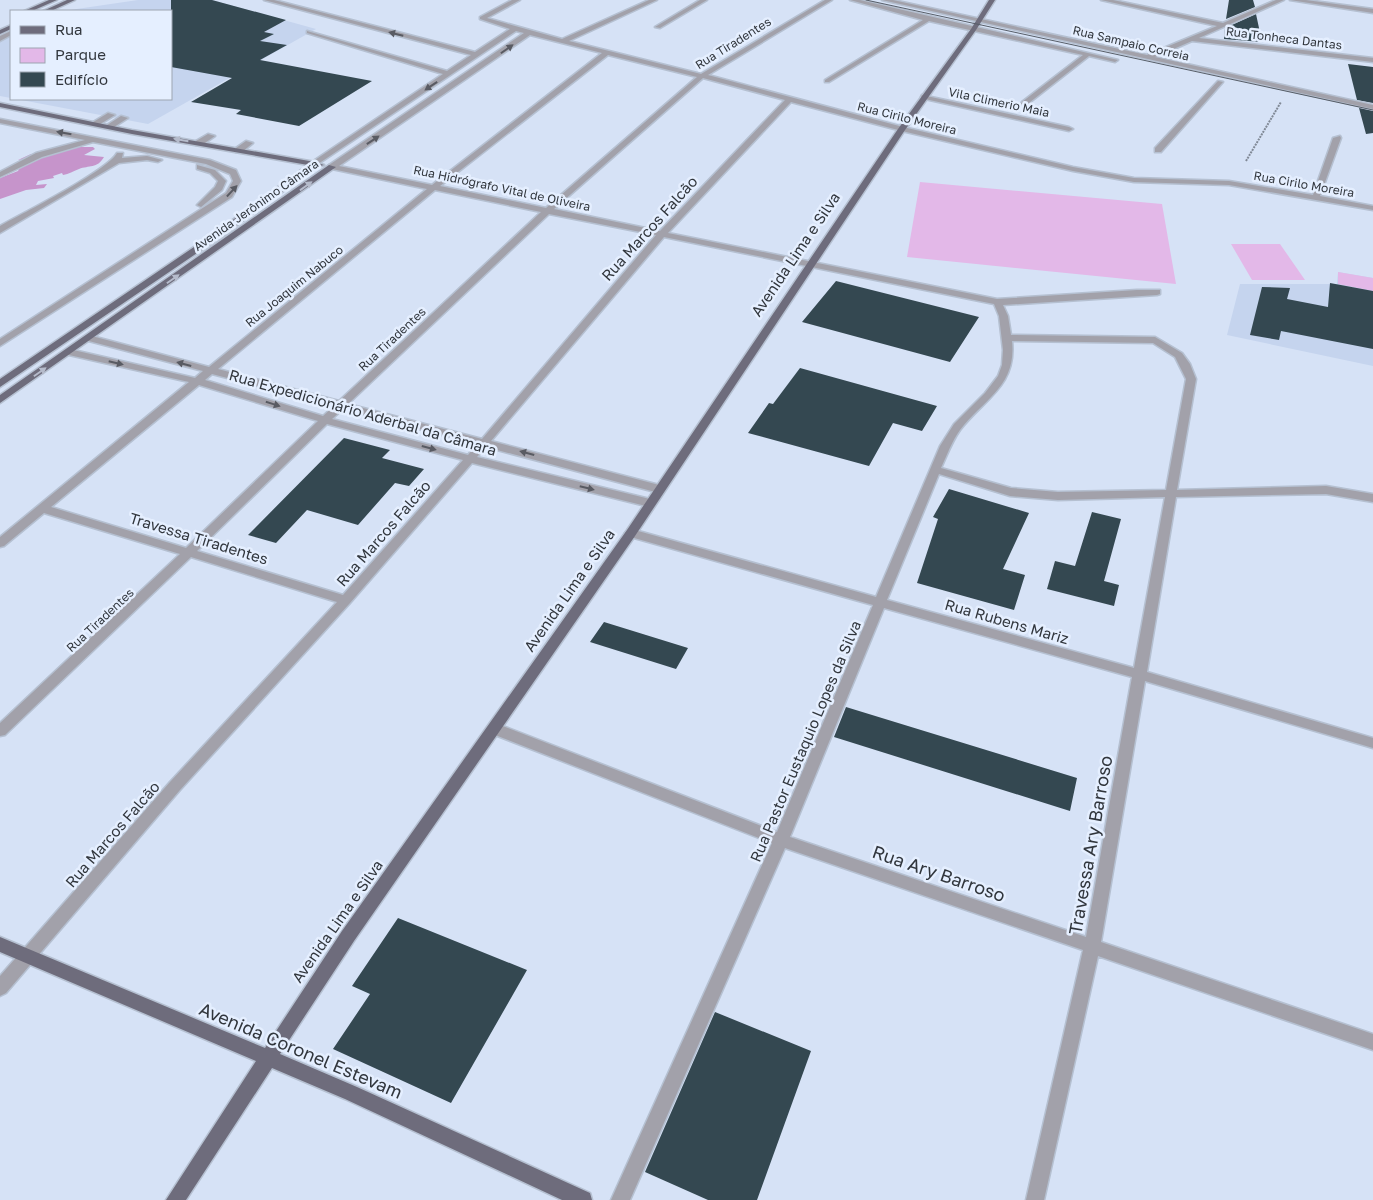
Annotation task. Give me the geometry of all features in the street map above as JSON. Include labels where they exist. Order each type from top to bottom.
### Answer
[{"type":"main road","points":[[29,10],[54,0]]},
{"type":"main road","points":[[48,10],[72,0]]},
{"type":"main road","name":"Avenida Lima e Silva","points":[[176,1200],[348,936],[495,729],[631,532],[902,129],[974,29],[992,0]]},
{"type":"main road","name":"Rua Hidrógrafo Vital de Oliveira","points":[[0,105],[332,167]]},
{"type":"main road","name":"Avenida Jerônimo Câmara","points":[[0,384],[222,232],[315,164]]},
{"type":"main road","name":"Avenida Jerônimo Câmara","points":[[0,400],[332,167]]},
{"type":"main road","name":"Avenida Coronel Estevam","points":[[0,944],[351,1093],[583,1200]]},
{"type":"street","points":[[268,0],[477,55]]},
{"type":"street","name":"Rua Cirilo Moreira","points":[[517,0],[482,17],[514,29],[902,129],[1073,168],[1134,180],[1157,182],[1210,181],[1316,197],[1373,208]]},
{"type":"street","points":[[564,41],[654,0]]},
{"type":"street","points":[[658,27],[704,0]]},
{"type":"street","name":"Rua Tiradentes","points":[[0,731],[547,211],[702,76],[829,0]]},
{"type":"street","name":"Rua Sampaio Correia","points":[[853,0],[928,19],[1126,62]]},
{"type":"street","name":"Rua Sampaio Correia","points":[[885,0],[1373,107]]},
{"type":"street","points":[[1104,0],[1223,25]]},
{"type":"street","points":[[1147,58],[1282,0]]},
{"type":"street","points":[[1293,0],[1373,11]]},
{"type":"street","points":[[827,81],[928,19]]},
{"type":"street","name":"Avenida Jerônimo Câmara","points":[[315,164],[514,29]]},
{"type":"street","points":[[309,32],[373,53],[450,74]]},
{"type":"street","name":"Avenida Jerônimo Câmara","points":[[332,167],[529,33]]},
{"type":"street","name":"Rua Tonheca Dantas","points":[[1192,39],[1373,60]]},
{"type":"street","name":"Rua Joaquim Nabuco","points":[[0,543],[434,187],[607,52]]},
{"type":"street","points":[[1025,104],[1088,54]]},
{"type":"street","points":[[1158,150],[1220,82],[1210,80]]},
{"type":"street","name":"Vila Climerio Maia","points":[[925,97],[1069,129]]},
{"type":"street","name":"Rua Marcos Falcão","points":[[0,988],[175,786],[346,600],[485,442],[663,233],[790,100]]},
{"type":"street","points":[[101,125],[117,116],[101,125]]},
{"type":"street","points":[[0,121],[46,137],[97,139],[225,166],[238,179],[238,185],[229,195],[0,343]]},
{"type":"street","points":[[200,143],[211,136]]},
{"type":"street","points":[[39,155],[46,137]]},
{"type":"street","points":[[1316,197],[1337,138]]},
{"type":"street","points":[[0,175],[39,155],[97,139]]},
{"type":"street","points":[[116,144],[121,152],[117,161]]},
{"type":"street","points":[[239,150],[249,144]]},
{"type":"street","points":[[0,230],[55,195],[117,161],[147,158],[182,163],[208,168],[219,175],[222,181],[220,188],[210,198],[16,333]]},
{"type":"street","name":"Rua Hidrógrafo Vital de Oliveira","points":[[332,167],[997,302],[1026,302],[1119,292],[1157,292]]},
{"type":"street","name":"Rua Pastor Eustaquio Lopes da Silva","points":[[620,1200],[781,840],[945,446],[958,426],[1003,378],[1008,366],[1007,338],[1002,309],[997,302]]},
{"type":"street","name":"Rua Expedicionário Aderbal da Câmara","points":[[88,338],[659,489]]},
{"type":"street","name":"Travessa Ary Barroso","points":[[1007,338],[1155,340],[1174,350],[1184,359],[1191,379],[1092,946],[1035,1200]]},
{"type":"street","name":"Rua Expedicionário Aderbal da Câmara","points":[[68,352],[197,381],[325,420],[470,459],[650,503]]},
{"type":"street","points":[[936,470],[1003,490],[1036,495],[1172,495],[1326,490],[1373,498]]},
{"type":"street","name":"Travessa Tiradentes","points":[[42,508],[346,600]]},
{"type":"street","name":"Rua Rubens Mariz","points":[[631,532],[1138,674],[1373,743]]},
{"type":"street","name":"Rua Ary Barroso","points":[[495,729],[781,840],[1373,1042]]},
{"type":"path","points":[[1246,161],[1286,95]]},
{"type":"shaded area","points":[[138,0],[212,0],[316,29],[148,124],[21,100],[172,100],[172,10],[70,10]]},
{"type":"shaded area","points":[[10,31],[10,98],[0,96],[0,36]]},
{"type":"shaded area","points":[[74,147],[93,147],[95,149],[84,155],[104,157],[96,165],[38,181],[36,185],[47,184],[44,188],[26,190],[0,199],[0,178],[18,171],[19,169],[11,167],[26,159],[18,160],[31,154],[44,155],[45,157]]},
{"type":"shaded area","points":[[1338,272],[1373,278],[1373,366],[1227,335],[1240,284],[1337,284]]},
{"type":"green space","points":[[920,182],[1162,204],[1176,284],[907,257]]},
{"type":"green space","points":[[1231,244],[1280,244],[1305,280],[1252,280]]},
{"type":"green space","points":[[1338,272],[1373,278],[1373,291],[1338,284]]},
{"type":"building","points":[[171,0],[212,0],[286,20],[264,32],[274,34],[260,41],[287,45],[260,60],[372,81],[299,126],[236,114],[241,110],[191,102],[232,78],[172,67]]},
{"type":"building","points":[[1229,0],[1253,0],[1255,7],[1226,19]]},
{"type":"building","points":[[1256,14],[1262,42],[1224,39],[1225,28]]},
{"type":"building","points":[[1348,64],[1373,67],[1373,103],[1357,100]]},
{"type":"building","points":[[1359,108],[1373,111],[1373,133],[1366,134]]},
{"type":"building","points":[[836,281],[979,317],[950,362],[802,322]]},
{"type":"building","points":[[1330,283],[1373,291],[1373,349],[1281,331],[1279,340],[1250,335],[1262,287],[1290,288],[1287,299],[1328,307]]},
{"type":"building","points":[[800,368],[937,406],[922,431],[893,423],[869,466],[748,433],[769,403],[773,404]]},
{"type":"building","points":[[344,438],[390,450],[382,458],[424,469],[409,486],[395,483],[358,525],[307,510],[276,543],[248,535]]},
{"type":"building","points":[[949,489],[1029,513],[1003,569],[1025,575],[1014,610],[917,583],[938,519],[933,517]]},
{"type":"building","points":[[1092,512],[1121,519],[1104,581],[1119,585],[1114,606],[1047,589],[1055,561],[1075,566]]},
{"type":"building","points":[[604,622],[688,648],[676,669],[590,642]]},
{"type":"building","points":[[846,707],[1077,778],[1070,811],[834,737]]},
{"type":"building","points":[[398,918],[527,970],[451,1103],[333,1049],[370,994],[352,986]]},
{"type":"building","points":[[715,1012],[811,1051],[757,1200],[708,1200],[645,1172]]},
{"type":"tram line","points":[[866,0],[1373,110]]}]
